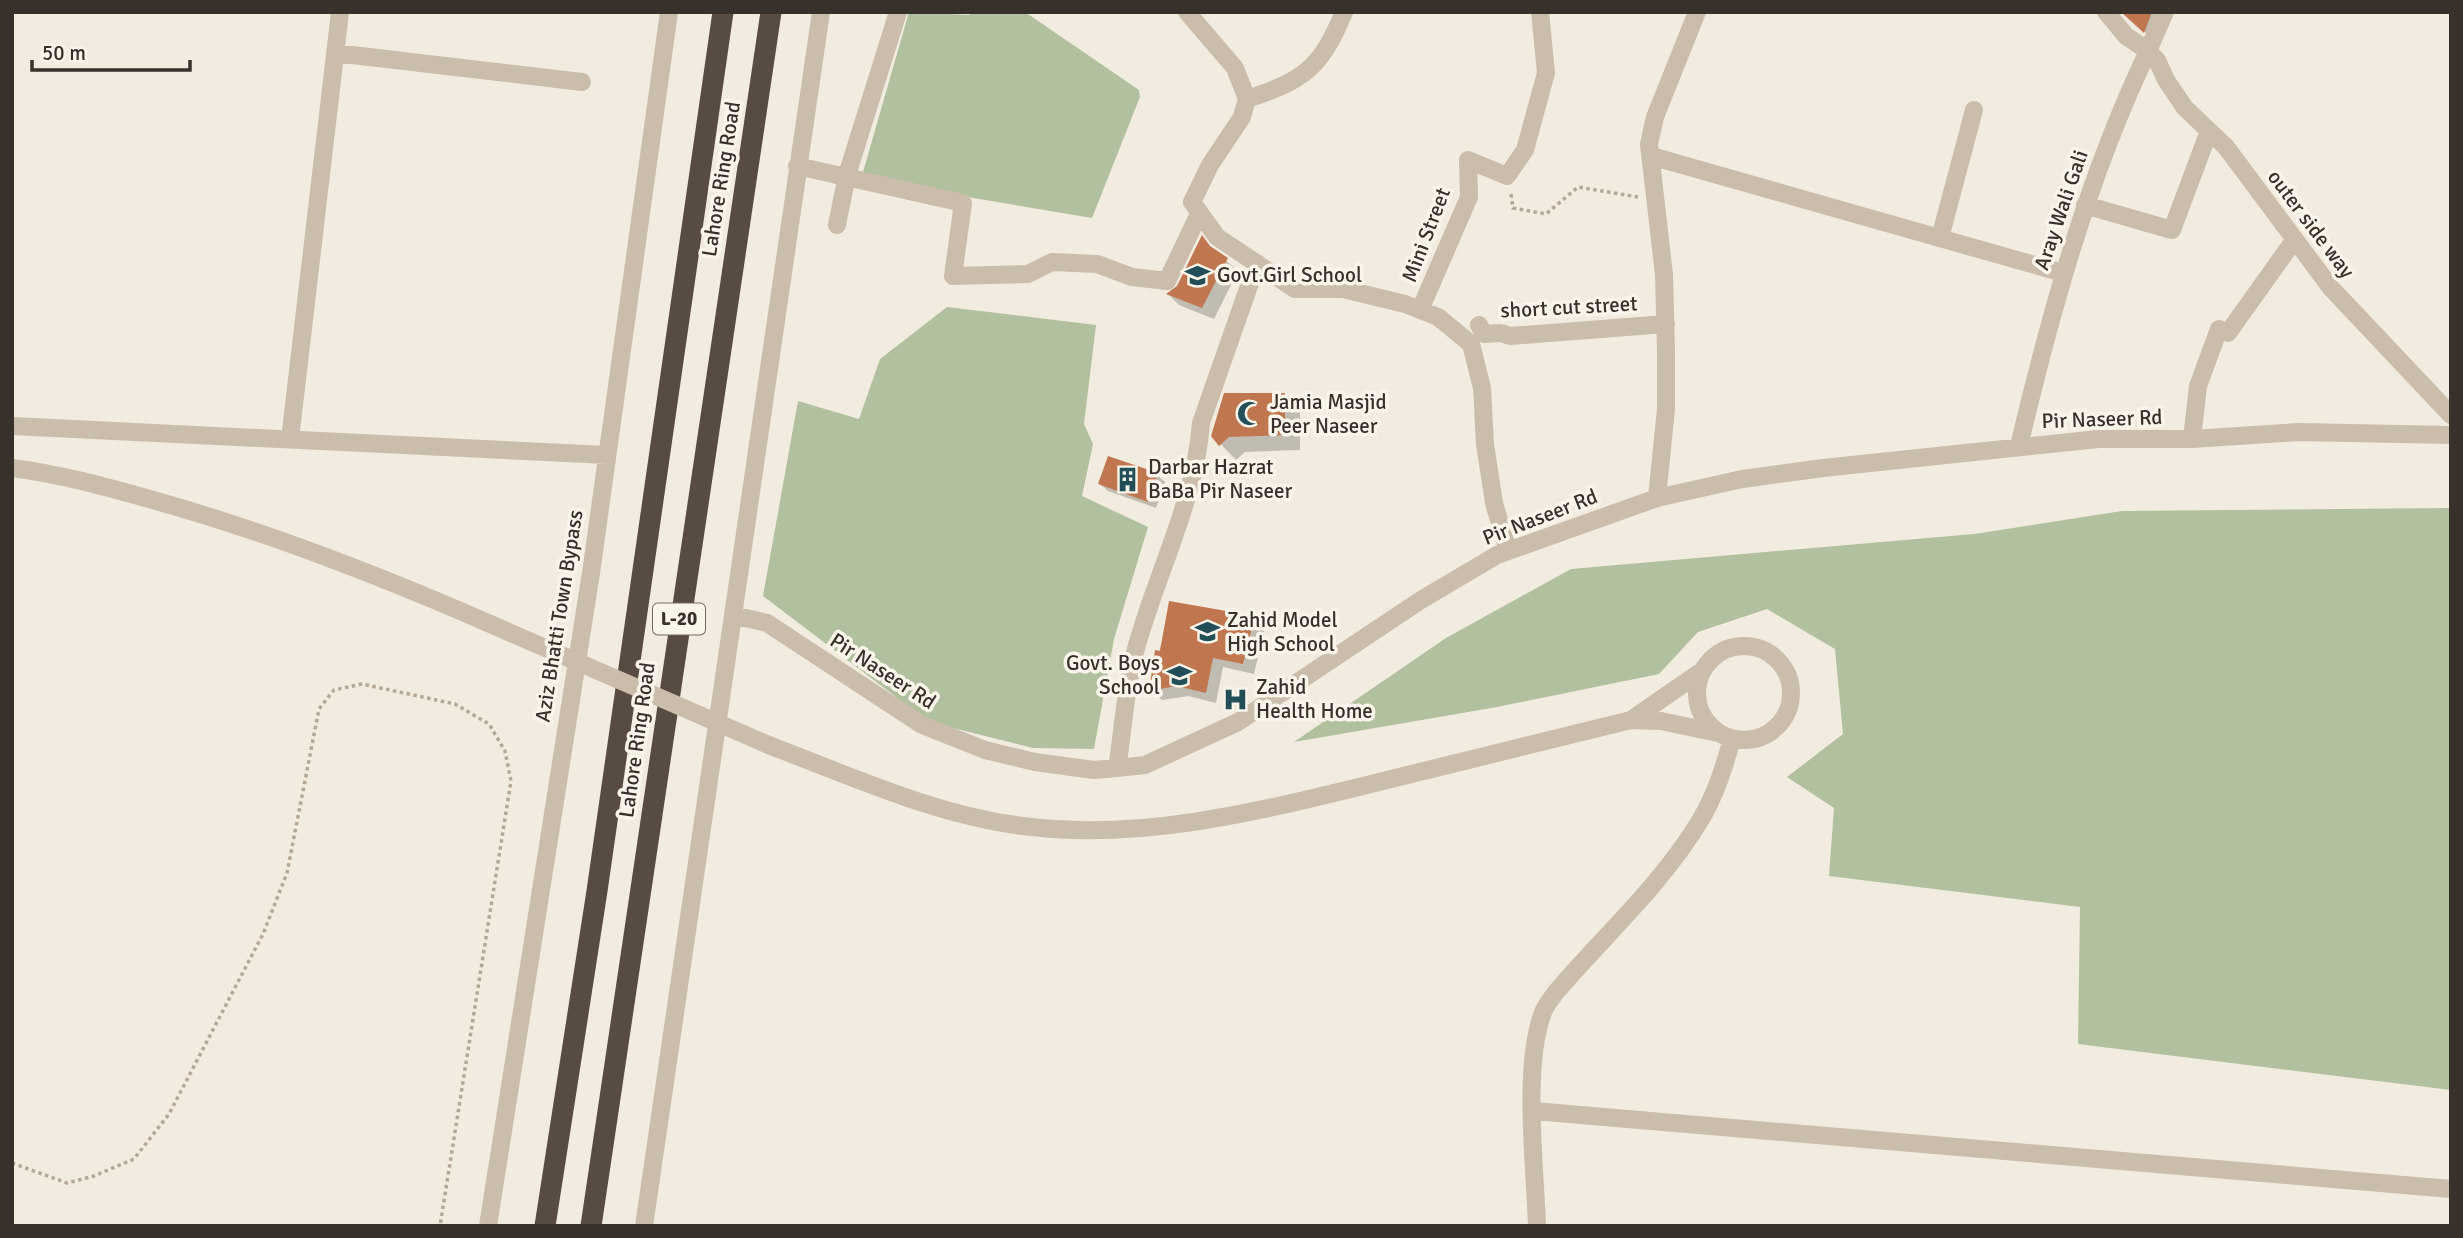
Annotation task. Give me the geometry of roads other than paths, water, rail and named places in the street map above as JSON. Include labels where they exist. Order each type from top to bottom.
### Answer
[{"type":"highway","name":"Lahore Ring Road","points":[[545,1226],[597,891],[723,12]]},
{"type":"highway","name":"Lahore Ring Road","points":[[591,1226],[771,12]]},
{"type":"street","points":[[290,439],[340,12]]},
{"type":"street","name":"Aziz Bhatti Town Bypass","points":[[488,1226],[607,455],[669,12]]},
{"type":"street","points":[[643,1226],[821,12]]},
{"type":"street","points":[[837,225],[847,175],[898,12]]},
{"type":"street","points":[[1187,12],[1235,68],[1247,99],[1242,117],[1210,165],[1192,202],[1199,214],[1217,237],[1295,289],[1343,289],[1420,310],[1438,317],[1471,344],[1482,388],[1485,444],[1494,503],[1508,551]]},
{"type":"street","points":[[1247,99],[1283,87],[1306,75],[1335,36],[1344,12]]},
{"type":"street","name":"Mini Street","points":[[1420,310],[1469,197],[1468,160],[1507,176],[1525,150],[1546,73],[1539,12]]},
{"type":"street","points":[[1657,498],[1666,409],[1666,324],[1657,200],[1649,144],[1655,117],[1697,12]]},
{"type":"street","points":[[2106,12],[2126,36],[2148,51]]},
{"type":"street","name":"Aray Wali Gali","points":[[2018,446],[2063,273],[2085,205],[2165,12]]},
{"type":"street","name":"outer side way","points":[[2148,51],[2157,60],[2166,80],[2185,108],[2226,147],[2331,288],[2451,415]]},
{"type":"street","points":[[335,53],[582,82]]},
{"type":"street","points":[[1940,238],[1974,110]]},
{"type":"street","points":[[2085,205],[2172,230],[2209,131]]},
{"type":"street","points":[[1651,156],[2063,273]]},
{"type":"street","points":[[797,166],[963,203],[953,276],[1028,274],[1052,262],[1097,264],[1132,277],[1167,281],[1199,214]]},
{"type":"street","points":[[2192,439],[2198,386],[2219,328],[2228,333],[2295,239]]},
{"type":"street","points":[[1117,768],[1134,656],[1186,499],[1200,442],[1201,423],[1257,263]]},
{"type":"street","name":"short cut street","points":[[1479,325],[1484,334],[1510,336],[1666,324]]},
{"type":"street","points":[[12,426],[607,455]]},
{"type":"street","name":"Pir Naseer Rd","points":[[733,615],[767,623],[922,726],[985,750],[1035,762],[1094,770],[1117,768],[1145,765],[1238,722],[1421,600],[1508,551],[1657,498],[1742,479],[2098,439],[2192,439],[2299,432],[2451,435]]},
{"type":"street","points":[[12,468],[102,486],[257,532],[369,572],[771,746],[914,801],[967,816],[1024,826],[1117,829],[1270,809],[1631,720],[1661,721],[1725,736],[1762,737],[1776,730],[1791,704],[1792,688],[1788,674],[1768,651],[1753,646],[1723,650],[1711,659],[1702,671],[1631,720]]},
{"type":"street","points":[[1537,1226],[1534,1111],[1537,1037],[1542,1013],[1556,992],[1662,872],[1700,821],[1724,769],[1725,736],[1700,712],[1697,698],[1702,671]]},
{"type":"street","points":[[1534,1111],[2451,1189]]},
{"type":"place","name":"Govt.Girl School","points":[[1197,275]]},
{"type":"place","name":"Jamia Masjid Peer Naseer","points":[[1250,414]]},
{"type":"place","name":"Darbar Hazrat BaBa Pir Naseer","points":[[1128,479]]},
{"type":"place","name":"Zahid Model High School","points":[[1207,632]]},
{"type":"place","name":"Govt. Boys School","points":[[1180,675]]},
{"type":"place","name":"Zahid Health Home","points":[[1236,699]]}]
